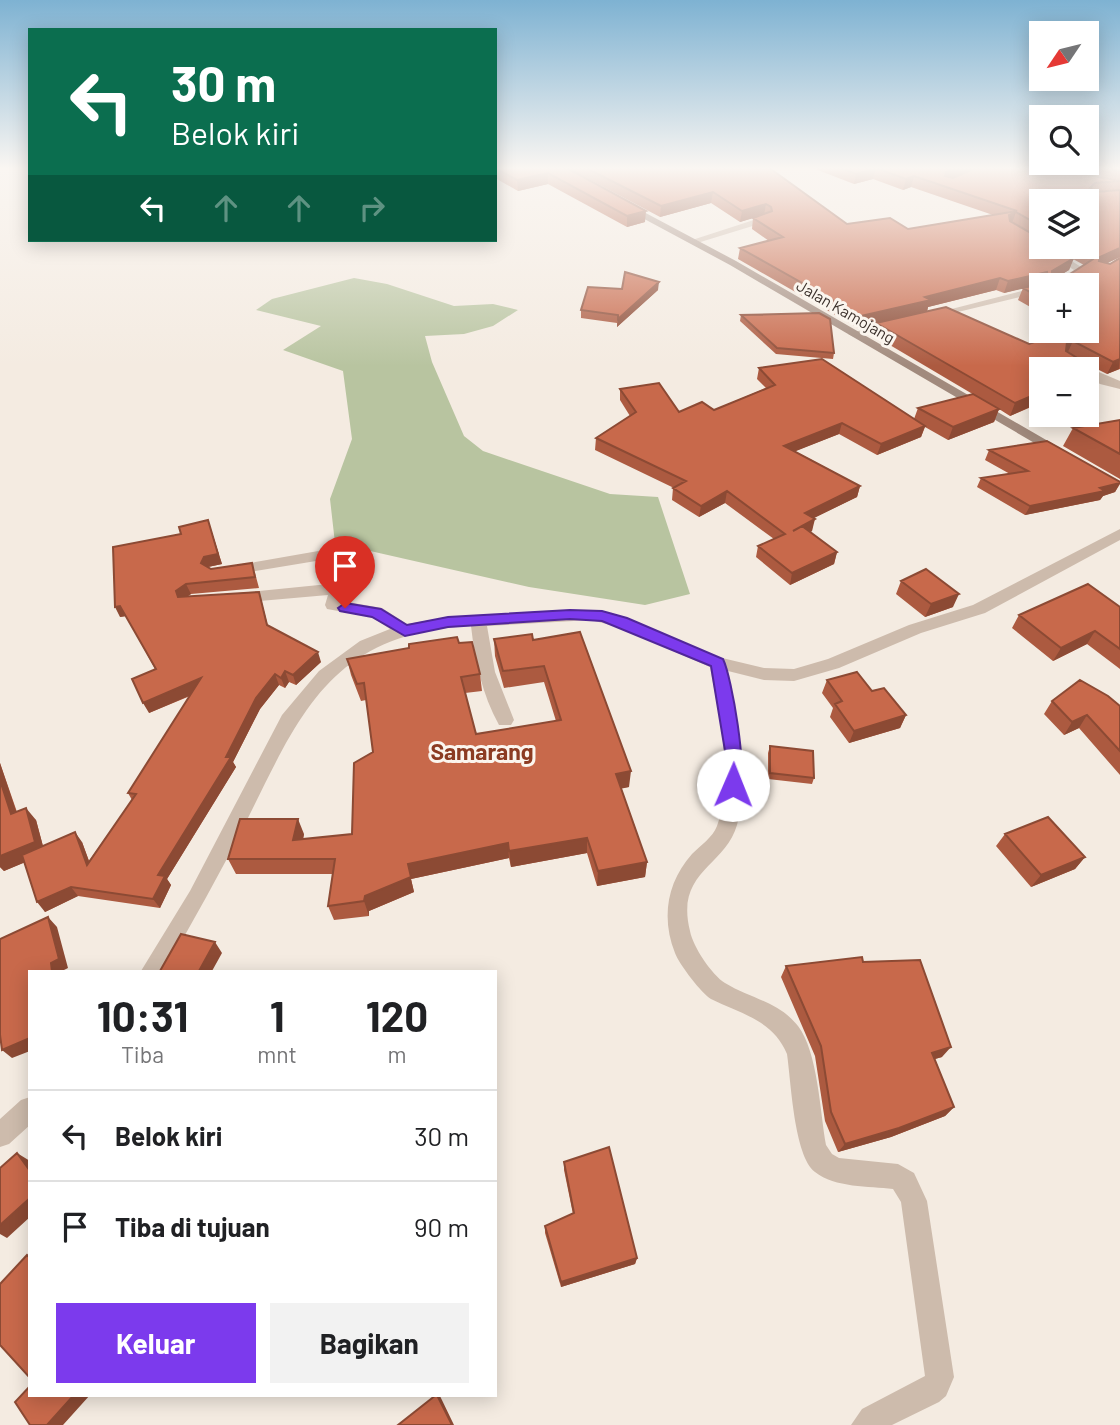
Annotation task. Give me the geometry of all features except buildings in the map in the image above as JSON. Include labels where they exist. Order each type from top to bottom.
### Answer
[{"type":"main road","name":"Jalan Kamojang","points":[[680,234],[1075,461]]},
{"type":"street","points":[[694,241],[719,234]]},
{"type":"street","points":[[1062,259],[1081,271],[1077,273]]},
{"type":"street","points":[[916,319],[1029,292]]},
{"type":"street","points":[[854,334],[904,322]]},
{"type":"street","points":[[1099,378],[1120,385]]},
{"type":"street","points":[[153,970],[197,897],[288,720],[325,675],[346,657],[366,645],[405,631],[448,622],[570,614],[602,616],[622,622],[718,663],[778,676],[813,671],[915,629],[979,609],[1120,534]]},
{"type":"street","points":[[215,572],[324,555],[334,560],[338,578],[332,605],[376,612],[405,631]]},
{"type":"street","points":[[219,600],[332,589],[336,592]]},
{"type":"street","points":[[478,621],[482,655],[492,695],[505,720]]},
{"type":"street","points":[[718,663],[734,757],[733,785],[727,825],[722,836],[686,875],[678,895],[678,928],[685,952],[716,990],[759,1008],[774,1017],[791,1035],[799,1053],[814,1149],[823,1163],[837,1170],[898,1177],[905,1182],[914,1201],[940,1377],[929,1392],[872,1419],[866,1425]]},
{"type":"street","points":[[0,1135],[28,1111]]},
{"type":"green space","points":[[354,278],[387,284],[454,306],[493,304],[518,310],[493,326],[464,334],[425,336],[432,362],[464,436],[483,451],[610,494],[658,497],[690,594],[645,605],[529,587],[335,543],[330,499],[352,439],[343,371],[283,350],[321,326],[256,310],[272,299]]},
{"type":"district","name":"Samarang","points":[[482,751]]},
{"type":"route","points":[[345,608],[376,612],[405,631],[448,622],[570,614],[602,616],[718,663],[734,757],[733,785]]}]
